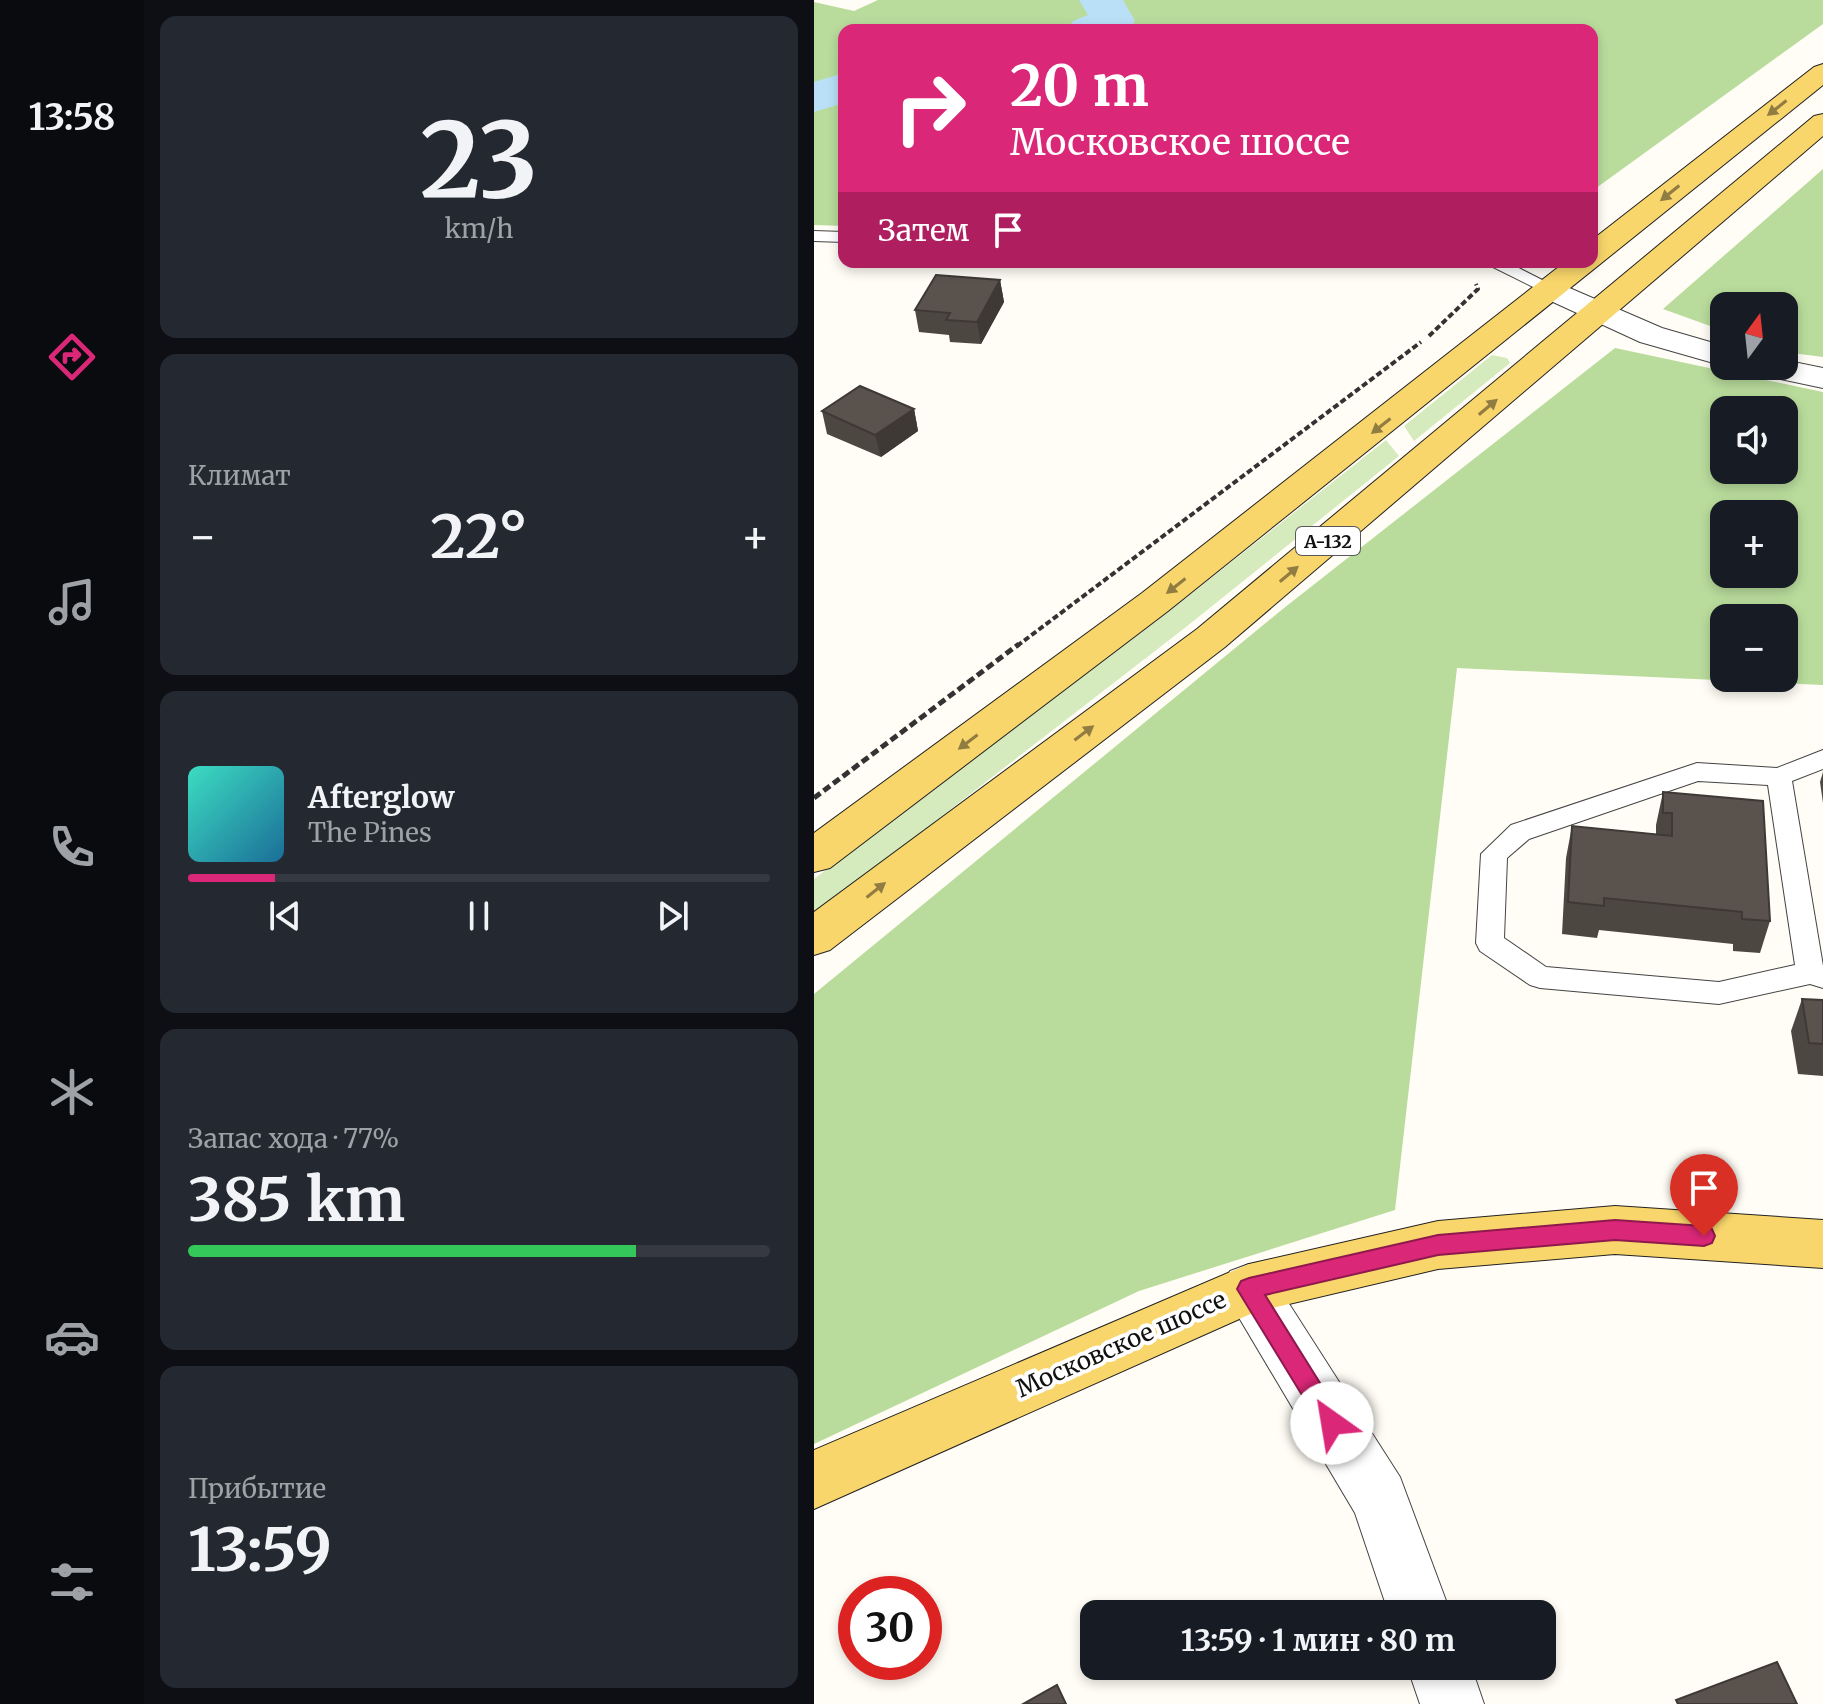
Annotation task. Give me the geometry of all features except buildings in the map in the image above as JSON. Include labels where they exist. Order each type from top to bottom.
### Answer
[{"type":"main road","points":[[1598,250],[1823,72]]},
{"type":"main road","name":"А-132","points":[[814,937],[1211,638],[1823,122]]},
{"type":"main road","name":"А-132","points":[[814,856],[1168,593],[1577,268]]},
{"type":"main road","name":"Московское шоссе","points":[[814,1480],[1249,1289],[1438,1245],[1615,1230],[1823,1244]]},
{"type":"street","points":[[1551,289],[1651,335],[1710,352]]},
{"type":"street","points":[[1798,373],[1823,378]]},
{"type":"street","points":[[1249,1289],[1379,1498],[1415,1600]]},
{"type":"street","points":[[1444,1680],[1452,1704]]},
{"type":"lane","points":[[814,236],[838,237]]},
{"type":"lane","points":[[1505,268],[1551,289]]},
{"type":"lane","points":[[1779,777],[1817,975],[1719,993],[1540,977],[1490,943],[1494,854],[1520,832],[1697,772],[1779,777],[1823,759]]},
{"type":"path","points":[[814,798],[1431,333],[1478,289],[1473,279]]},
{"type":"green space","points":[[878,0],[1823,0],[1823,24],[1598,187],[1598,24],[838,24],[838,226],[814,225],[814,2],[854,11]]},
{"type":"green space","points":[[1823,169],[1823,357],[1798,354],[1798,292],[1710,292],[1710,326],[1663,309]]},
{"type":"green space","points":[[1615,348],[1710,368],[1710,380],[1766,380],[1823,392],[1823,685],[1798,684],[1798,604],[1710,604],[1710,680],[1457,668],[1395,1210],[1139,1291],[814,1444],[814,994],[1284,608]]},
{"type":"green space","points":[[1492,355],[1507,358],[1510,363],[1414,441],[1404,426]]},
{"type":"green space","points":[[1386,440],[1399,456],[1186,627],[814,915],[814,879],[1168,612]]},
{"type":"waterway","points":[[1101,0],[1113,21],[1105,24]]},
{"type":"waterway","points":[[814,98],[838,89]]},
{"type":"route","points":[[1332,1423],[1249,1289],[1438,1245],[1615,1230],[1704,1236]]}]
